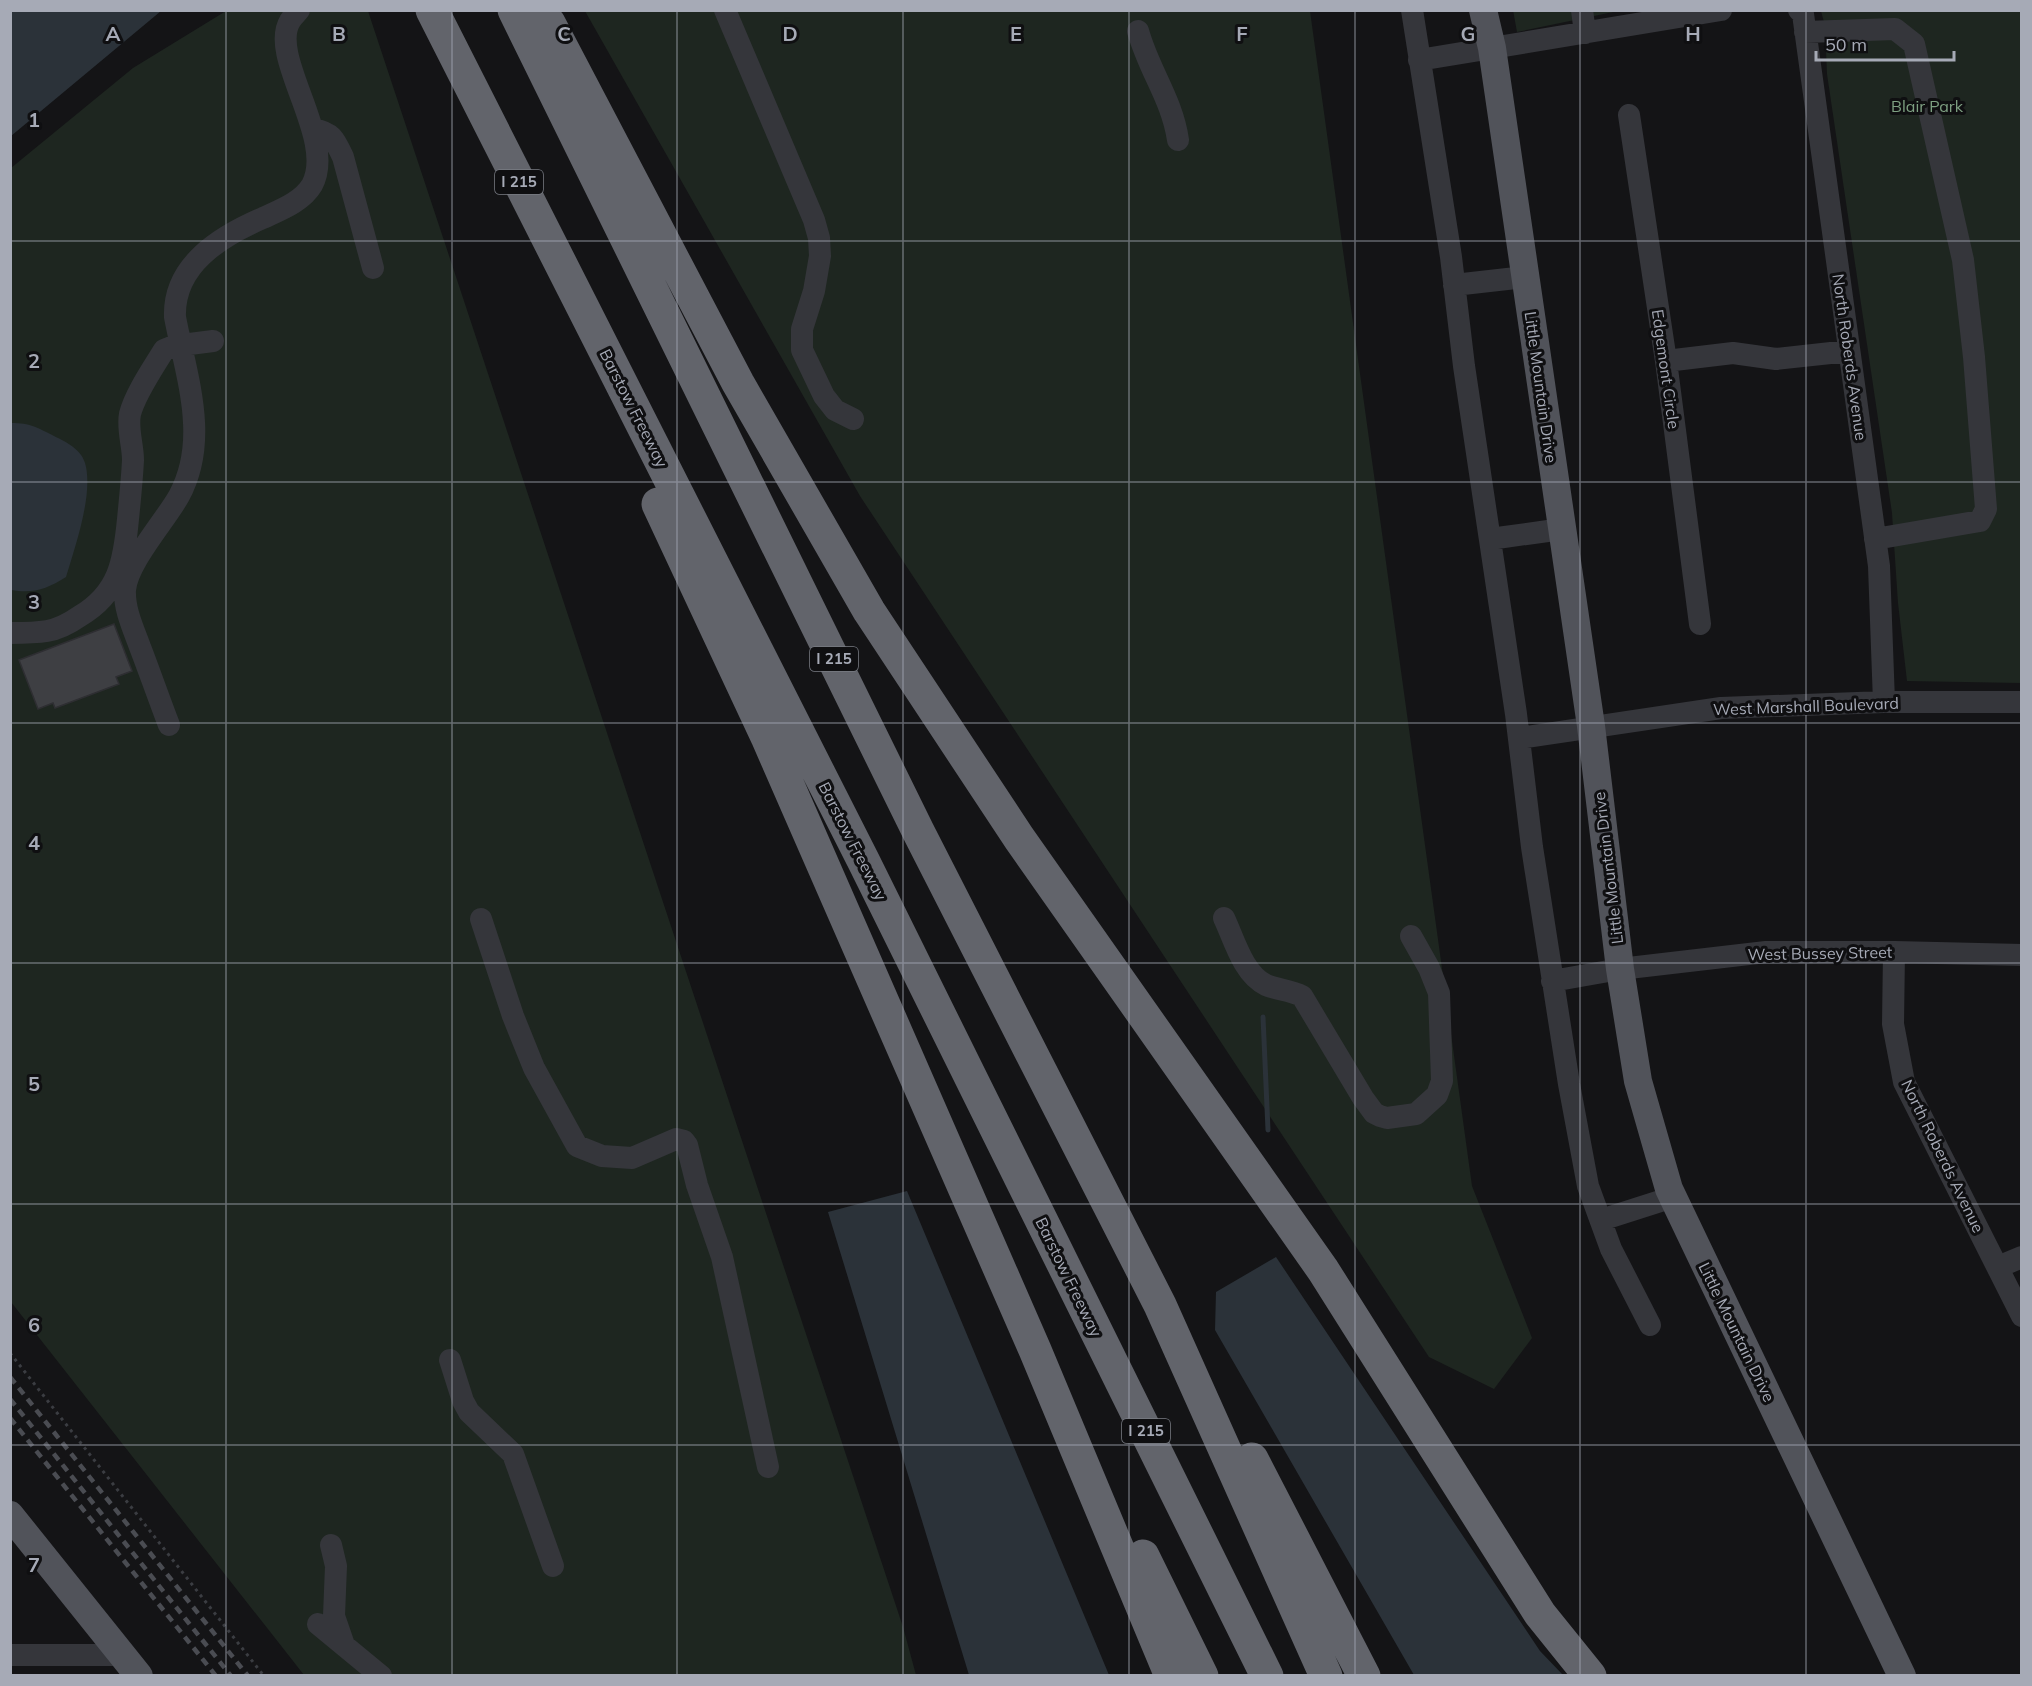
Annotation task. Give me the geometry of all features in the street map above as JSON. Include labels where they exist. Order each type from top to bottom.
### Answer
[{"type":"highway","name":"Barstow Freeway","points":[[432,10],[864,862],[1267,1676]]},
{"type":"highway","name":"I 215","points":[[514,10],[918,831],[1160,1305],[1326,1676]]},
{"type":"highway","points":[[533,10],[549,23],[738,383],[869,611],[1019,838],[1323,1270],[1540,1614],[1590,1676]]},
{"type":"highway","points":[[606,353],[609,398],[767,737],[1035,1350],[1171,1676]]},
{"type":"highway","points":[[1160,1305],[1240,1437],[1364,1676]]},
{"type":"highway","points":[[1035,1350],[1098,1468],[1202,1676]]},
{"type":"main road","name":"Little Mountain Drive","points":[[1483,10],[1492,48],[1591,726],[1620,969],[1638,1081],[1673,1197],[1902,1676]]},
{"type":"main road","points":[[10,1515],[131,1665]]},
{"type":"street","points":[[168,725],[128,611],[125,593],[129,574],[179,495],[194,454],[194,413],[180,345],[175,304],[178,291],[187,274],[199,258],[217,241],[283,209],[301,198],[312,184],[316,168],[313,129],[295,81],[286,44],[290,21],[299,10]]},
{"type":"street","points":[[725,10],[819,238],[818,272],[802,328],[801,350],[824,396],[835,410],[853,419]]},
{"type":"street","points":[[1412,10],[1454,285],[1552,981],[1588,1186],[1611,1249],[1650,1325]]},
{"type":"street","points":[[1582,10],[1585,33]]},
{"type":"street","points":[[1419,60],[1721,10]]},
{"type":"street","points":[[1802,19],[1895,29],[1914,44],[1963,260],[1974,357],[1986,508],[1980,521],[1875,539]]},
{"type":"street","name":"North Roberds Avenue","points":[[1802,19],[1879,566],[1884,702]]},
{"type":"street","points":[[1138,31],[1144,54],[1171,107],[1178,140]]},
{"type":"street","name":"Edgemont Circle","points":[[1629,115],[1666,361],[1700,624]]},
{"type":"street","points":[[313,129],[328,134],[336,141],[343,157],[373,268]]},
{"type":"street","points":[[1454,285],[1525,277]]},
{"type":"street","points":[[10,633],[48,631],[64,626],[103,600],[122,566],[125,551],[132,481],[130,415],[134,404],[164,350],[180,345],[213,341]]},
{"type":"street","points":[[1666,361],[1733,353],[1776,359],[1849,351]]},
{"type":"street","points":[[1490,539],[1562,529]]},
{"type":"street","points":[[94,608],[128,611]]},
{"type":"street","name":"West Marshall Boulevard","points":[[1519,738],[1721,708],[1884,702],[2022,702]]},
{"type":"street","points":[[1224,918],[1243,959],[1254,976],[1268,986],[1293,991],[1302,996],[1363,1098],[1374,1113],[1387,1118],[1416,1114],[1437,1095],[1442,1081],[1439,993],[1429,968],[1411,936]]},
{"type":"street","points":[[481,919],[513,1017],[534,1068],[577,1146],[602,1156],[632,1158],[676,1139],[687,1145],[697,1185],[722,1257],[768,1467]]},
{"type":"street","name":"West Bussey Street","points":[[1552,981],[1620,969],[1766,952],[2022,955]]},
{"type":"street","name":"North Roberds Avenue","points":[[1894,952],[1893,1024],[1904,1082],[2022,1316]]},
{"type":"street","points":[[1601,1220],[1673,1197]]},
{"type":"street","points":[[1998,1267],[2022,1257]]},
{"type":"street","points":[[450,1360],[463,1401],[469,1412],[513,1454],[553,1566]]},
{"type":"street","points":[[331,1545],[336,1566],[334,1616],[344,1645]]},
{"type":"street","points":[[318,1624],[381,1676]]},
{"type":"street","points":[[10,1655],[131,1665]]},
{"type":"path","points":[[10,1353],[264,1676]]},
{"type":"green space","points":[[1513,10],[1618,11],[1517,32]]},
{"type":"green space","points":[[226,11],[368,11],[903,1627],[916,1675],[304,1675],[11,1302],[11,168],[133,68]]},
{"type":"green space","points":[[585,11],[1310,11],[1472,1186],[1532,1338],[1494,1389],[1429,1357],[860,496]]},
{"type":"green space","name":"Blair Park","points":[[1821,11],[2021,11],[2021,683],[1907,681],[1898,603],[1892,513],[1827,74],[1825,26]]},
{"type":"shaded area","points":[[11,10],[161,10],[161,11],[11,136]]},
{"type":"shaded area","points":[[11,423],[33,426],[72,446],[83,458],[87,475],[82,520],[66,577],[52,585],[33,591],[11,590]]},
{"type":"shaded area","points":[[907,1191],[1109,1675],[969,1675],[828,1212]]},
{"type":"shaded area","points":[[1276,1257],[1540,1651],[1563,1675],[1414,1675],[1215,1330],[1216,1292]]},
{"type":"building","points":[[114,624],[132,671],[116,677],[119,684],[55,708],[53,703],[38,709],[19,660]]},
{"type":"waterway","points":[[1263,1017],[1268,1130]]},
{"type":"railway","points":[[10,1377],[248,1676]]},
{"type":"railway","points":[[10,1399],[231,1676]]},
{"type":"railway","points":[[10,1418],[216,1676]]}]
